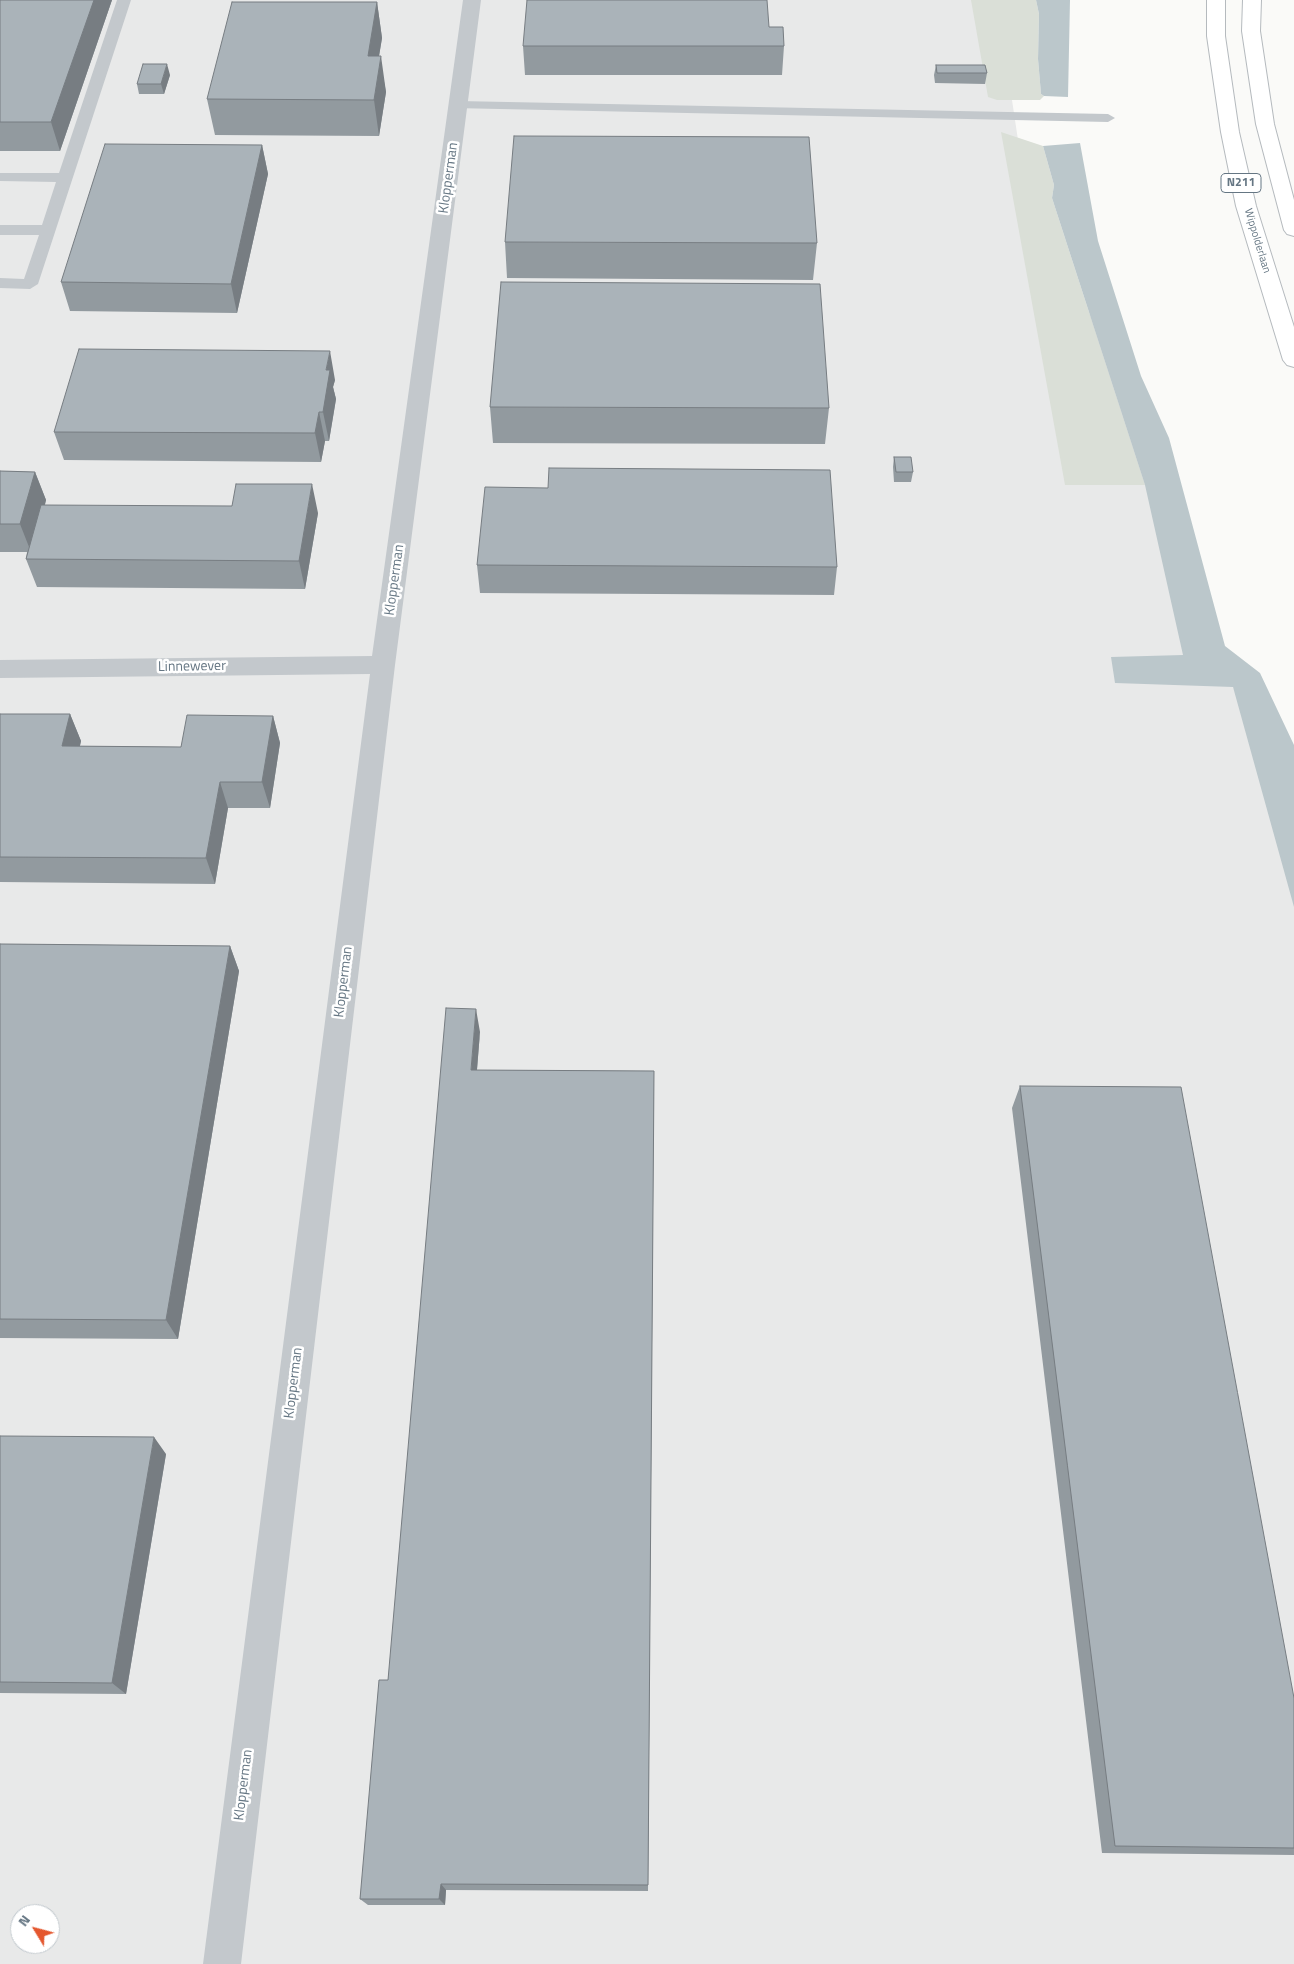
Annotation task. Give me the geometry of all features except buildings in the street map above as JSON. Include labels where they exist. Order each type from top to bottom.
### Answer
[{"type":"main road","name":"Wippolderlaan","points":[[1216,0],[1216,36],[1230,132],[1244,196],[1294,360]]},
{"type":"main road","name":"N211","points":[[1252,0],[1251,30],[1265,124],[1285,203],[1294,230]]},
{"type":"street","name":"Klopperman","points":[[222,1964],[383,665],[472,0]]},
{"type":"street","name":"Linnewever","points":[[0,669],[383,665]]},
{"type":"lane","points":[[0,284],[30,284],[124,0]]},
{"type":"lane","points":[[458,106],[1108,118]]},
{"type":"lane","points":[[0,177],[65,178]]},
{"type":"lane","points":[[0,230],[48,230]]},
{"type":"shaded area","points":[[0,0],[997,0],[1021,160],[1138,423],[1188,620],[1294,779],[1294,1964],[0,1964]]},
{"type":"shaded area","points":[[971,0],[1036,0],[1039,14],[1038,59],[1041,94],[1044,96],[1040,100],[997,100],[988,97]]},
{"type":"shaded area","points":[[1036,0],[1070,0],[1068,97],[1044,96],[1041,94],[1038,59],[1039,14]]},
{"type":"shaded area","points":[[1001,132],[1043,146],[1054,185],[1052,198],[1145,485],[1065,485]]},
{"type":"shaded area","points":[[1080,143],[1098,241],[1141,376],[1169,438],[1225,646],[1260,673],[1294,745],[1294,907],[1233,687],[1115,683],[1111,657],[1183,655],[1145,485],[1052,198],[1054,185],[1043,146]]}]
